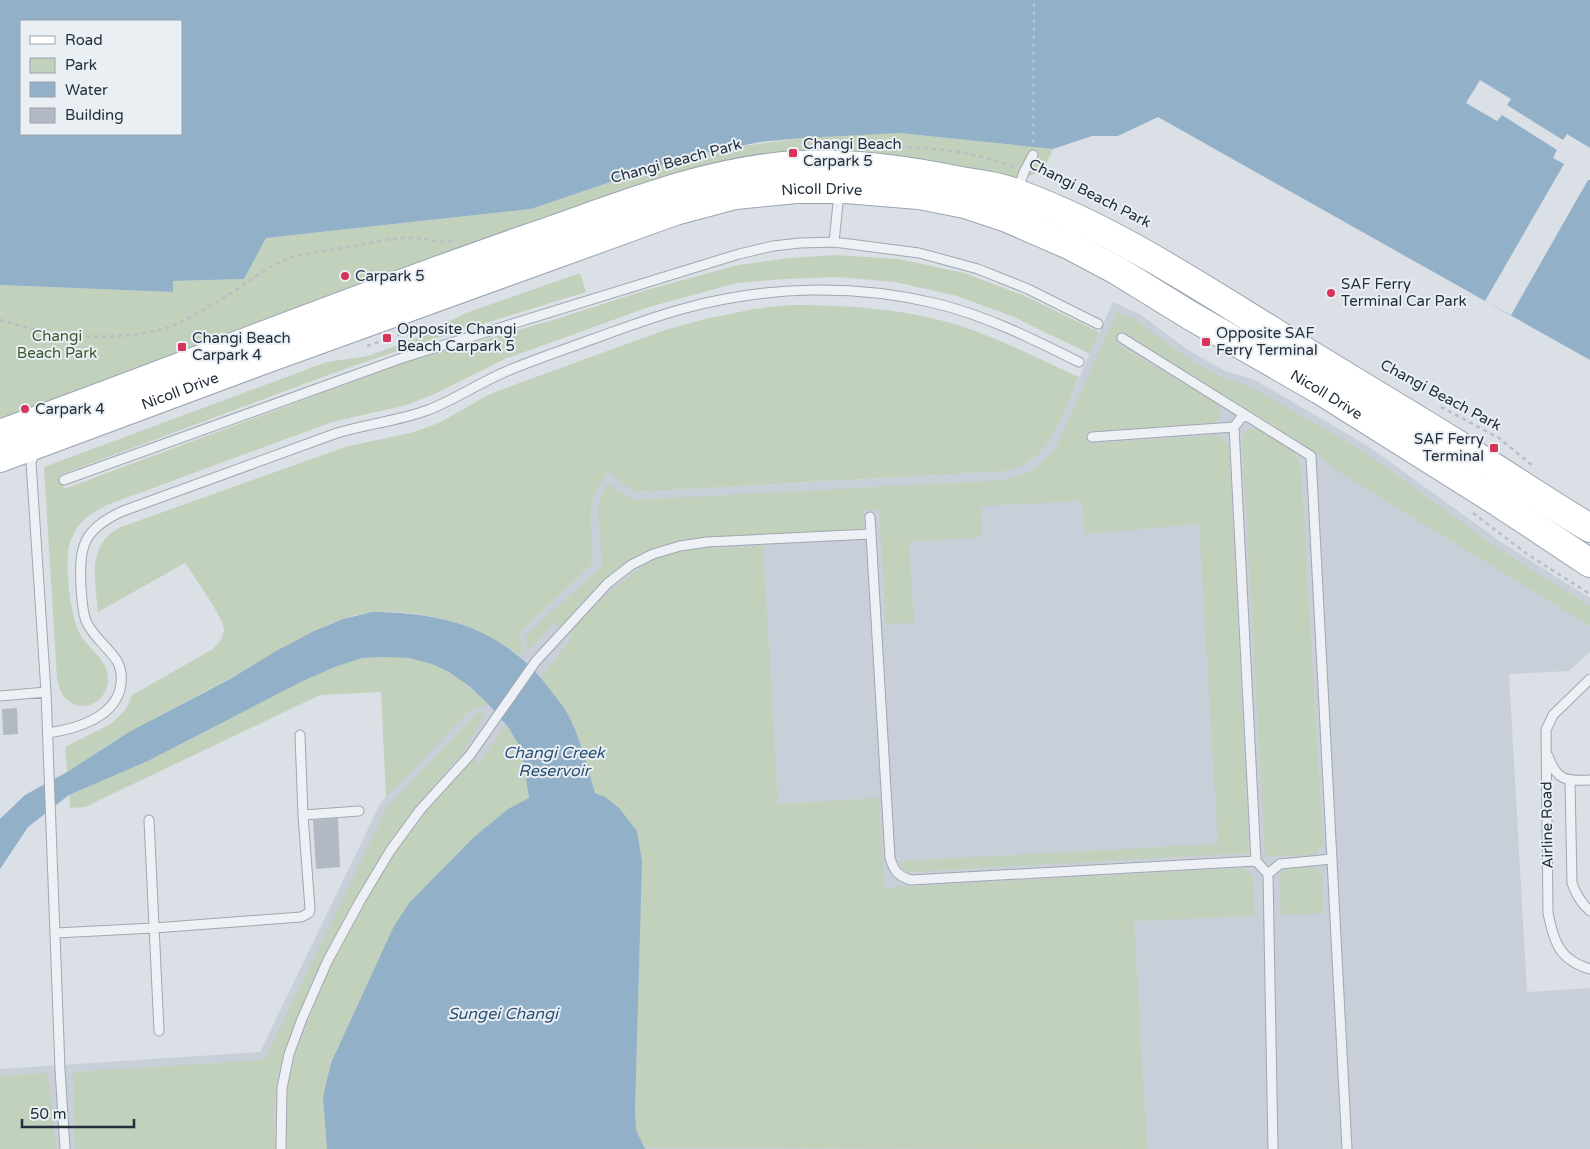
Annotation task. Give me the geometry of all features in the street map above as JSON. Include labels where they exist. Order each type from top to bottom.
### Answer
[{"type":"main road","name":"Nicoll Drive","points":[[0,458],[36,433],[446,281],[689,184],[734,173],[796,165],[918,195],[965,204],[1014,199],[1078,219],[1152,257],[1590,528]]},
{"type":"main road","name":"Nicoll Drive","points":[[1014,199],[1069,245],[1118,271],[1191,316],[1320,390],[1498,502],[1589,563]]},
{"type":"main road","name":"Nicoll Drive","points":[[0,434],[36,433]]},
{"type":"lane","points":[[1014,199],[1033,155]]},
{"type":"lane","points":[[834,242],[838,203],[844,177]]},
{"type":"lane","points":[[64,480],[402,358],[740,254],[773,246],[834,242],[920,254],[978,269],[1028,289],[1098,324]]},
{"type":"lane","points":[[48,733],[64,731],[102,714],[113,705],[119,695],[122,678],[120,668],[91,629],[82,603],[81,553],[86,541],[102,522],[123,511],[337,433],[361,426],[386,423],[430,410],[512,369],[641,322],[687,308],[755,294],[785,291],[852,290],[936,303],[987,319],[1079,362]]},
{"type":"lane","points":[[1122,338],[1311,456],[1347,1149]]},
{"type":"lane","points":[[1244,414],[1234,427],[1256,862],[1268,874],[1273,1149]]},
{"type":"lane","points":[[1092,437],[1234,427]]},
{"type":"lane","points":[[36,433],[31,462],[46,692],[60,1069],[65,1149]]},
{"type":"lane","points":[[870,517],[890,858],[894,869],[900,876],[911,880],[1256,862]]},
{"type":"lane","points":[[281,1149],[282,1088],[290,1054],[302,1019],[327,962],[360,901],[390,851],[420,810],[470,755],[536,661],[608,584],[631,565],[653,554],[680,546],[707,542],[870,534]]},
{"type":"lane","name":"Airline Road","points":[[1590,679],[1553,715],[1546,730],[1548,913],[1557,946],[1566,958],[1579,966],[1590,969]]},
{"type":"lane","points":[[0,696],[46,692]]},
{"type":"lane","points":[[56,933],[154,928],[306,916],[310,909],[300,735]]},
{"type":"lane","points":[[1546,750],[1557,774],[1570,781],[1590,780]]},
{"type":"lane","points":[[1570,781],[1572,883],[1576,894],[1590,912]]},
{"type":"lane","points":[[304,815],[359,811]]},
{"type":"lane","points":[[149,820],[158,1031]]},
{"type":"lane","points":[[1268,874],[1280,864],[1332,859]]},
{"type":"path","points":[[1033,155],[1034,0]]},
{"type":"path","name":"Changi Beach Park","points":[[892,147],[923,147],[999,161],[1014,199]]},
{"type":"path","points":[[0,320],[33,329],[66,334],[110,336],[149,332],[182,322],[229,295],[283,260],[295,256],[398,238],[417,238],[444,242],[458,241]]},
{"type":"path","name":"Changi Beach Park","points":[[1440,407],[1499,438],[1537,469]]},
{"type":"shaded area","points":[[1113,302],[1141,315],[1188,350],[1225,371],[1255,380],[1368,446],[1501,542],[1590,598],[1590,652],[1569,671],[1509,674],[1527,992],[1590,988],[1590,1149],[0,1149],[0,1069],[260,1052],[381,802],[471,709],[519,656],[523,650],[520,633],[593,563],[591,509],[594,496],[608,472],[636,492],[1008,471],[1055,431]]},
{"type":"green space","name":"Changi Beach Park","points":[[899,133],[1053,149],[1044,169],[1008,187],[793,152],[0,428],[0,285],[172,292],[172,281],[244,279],[266,238],[531,209],[643,171],[727,148],[803,138]]},
{"type":"green space","points":[[836,255],[899,259],[964,273],[1025,296],[1099,332],[1090,354],[1014,317],[957,296],[895,282],[837,277],[737,283],[649,307],[505,359],[432,395],[407,405],[332,422],[107,505],[90,515],[77,528],[70,542],[68,551],[69,589],[77,628],[81,636],[102,661],[107,673],[107,687],[100,698],[89,705],[77,705],[67,700],[63,695],[57,679],[44,467],[327,362],[368,356],[412,340],[466,313],[580,273],[586,292],[414,345],[60,475],[64,489],[405,362],[553,320],[650,289],[738,265],[789,258]]},
{"type":"green space","points":[[790,305],[857,307],[924,316],[967,328],[996,339],[1079,377],[1054,433],[1045,445],[1036,456],[1023,465],[1008,471],[635,492],[608,472],[594,496],[591,509],[593,563],[520,633],[523,650],[519,656],[487,636],[451,621],[432,616],[413,613],[374,612],[342,619],[302,637],[130,732],[67,772],[65,747],[111,724],[126,709],[132,695],[213,649],[224,632],[219,615],[185,563],[98,612],[95,582],[96,562],[102,544],[112,532],[121,527],[345,447],[414,432],[441,422],[488,395],[665,330],[705,319],[754,309]]},
{"type":"green space","points":[[1117,312],[1137,321],[1184,356],[1223,378],[1253,388],[1366,453],[1497,548],[1588,605],[1590,607],[1590,626],[1334,469],[1313,451],[1122,332],[1117,344],[1220,407],[1220,417],[1212,423],[1086,432],[1087,444],[1216,435],[1222,437],[1229,447],[1249,853],[910,872],[904,870],[899,861],[1218,844],[1199,524],[1085,534],[1082,501],[981,506],[982,537],[909,542],[914,623],[886,624],[879,510],[863,510],[863,530],[709,537],[675,542],[643,552],[618,568],[592,592],[560,627],[554,624],[528,651],[525,636],[602,566],[598,511],[601,496],[608,484],[633,500],[988,481],[1018,476],[1043,462],[1057,445]]},
{"type":"green space","points":[[1255,428],[1260,429],[1286,445],[1299,461],[1301,469],[1323,845],[1315,854],[1310,855],[1265,856],[1242,439],[1247,431]]},
{"type":"green space","points":[[763,546],[778,804],[879,798],[884,888],[1243,868],[1253,877],[1255,916],[1134,921],[1147,1149],[644,1148],[636,1130],[635,1110],[642,863],[637,831],[619,808],[605,797],[595,793],[583,750],[565,710],[541,678],[572,637],[568,632],[623,580],[638,569],[654,560],[690,550]]},
{"type":"green space","points":[[401,657],[430,663],[461,681],[488,704],[471,709],[386,798],[381,692],[320,695],[85,807],[70,808],[69,795],[148,761],[303,681],[362,658]]},
{"type":"green space","points":[[480,710],[485,714],[464,751],[417,805],[385,848],[350,908],[316,973],[296,1020],[277,1080],[274,1108],[275,1149],[75,1149],[73,1072],[264,1060],[388,806]]},
{"type":"green space","points":[[506,724],[517,740],[525,769],[529,798],[508,809],[474,837],[410,902],[323,1097],[327,1149],[286,1149],[286,1090],[295,1055],[332,962],[396,851],[427,811],[473,760],[479,764]]},
{"type":"green space","points":[[1313,867],[1321,872],[1323,913],[1281,915],[1279,878],[1284,869]]},
{"type":"green space","points":[[48,1073],[56,1149],[0,1149],[0,1076]]},
{"type":"water","points":[[0,0],[1590,0],[1590,360],[1158,117],[1118,136],[1092,136],[1053,149],[899,133],[760,142],[696,155],[531,209],[266,238],[244,279],[173,281],[173,292],[0,285]]},
{"type":"water","name":"Sungei Changi","points":[[372,612],[425,616],[450,621],[495,639],[515,653],[534,671],[566,711],[579,741],[595,793],[605,797],[619,808],[637,831],[642,862],[635,1110],[636,1130],[645,1149],[327,1149],[323,1097],[331,1063],[394,926],[410,902],[474,837],[508,809],[529,798],[522,751],[509,728],[470,687],[449,672],[432,664],[409,658],[362,658],[303,681],[148,761],[69,795],[28,827],[0,869],[0,819],[25,795],[67,772],[129,732],[230,679],[312,632],[343,619]]},
{"type":"pier","points":[[1480,80],[1511,99],[1507,105],[1563,140],[1567,134],[1590,148],[1590,180],[1588,180],[1511,315],[1485,301],[1564,164],[1553,158],[1557,150],[1502,115],[1497,121],[1466,103]]},
{"type":"building","points":[[17,708],[18,734],[3,735],[2,709]]},
{"type":"building","points":[[338,818],[340,867],[316,869],[313,820]]},
{"type":"place","name":"Changi Beach Carpark 5","points":[[793,153]]},
{"type":"place","name":"Carpark 5","points":[[345,276]]},
{"type":"place","name":"SAF Ferry Terminal Car Park","points":[[1331,293]]},
{"type":"place","name":"Opposite Changi Beach Carpark 5","points":[[387,338]]},
{"type":"place","name":"Opposite SAF Ferry Terminal","points":[[1206,342]]},
{"type":"place","name":"Changi Beach Carpark 4","points":[[182,347]]},
{"type":"place","name":"Carpark 4","points":[[25,409]]},
{"type":"place","name":"SAF Ferry Terminal","points":[[1494,448]]},
{"type":"water label","name":"Changi Creek Reservoir","points":[[554,762]]}]
